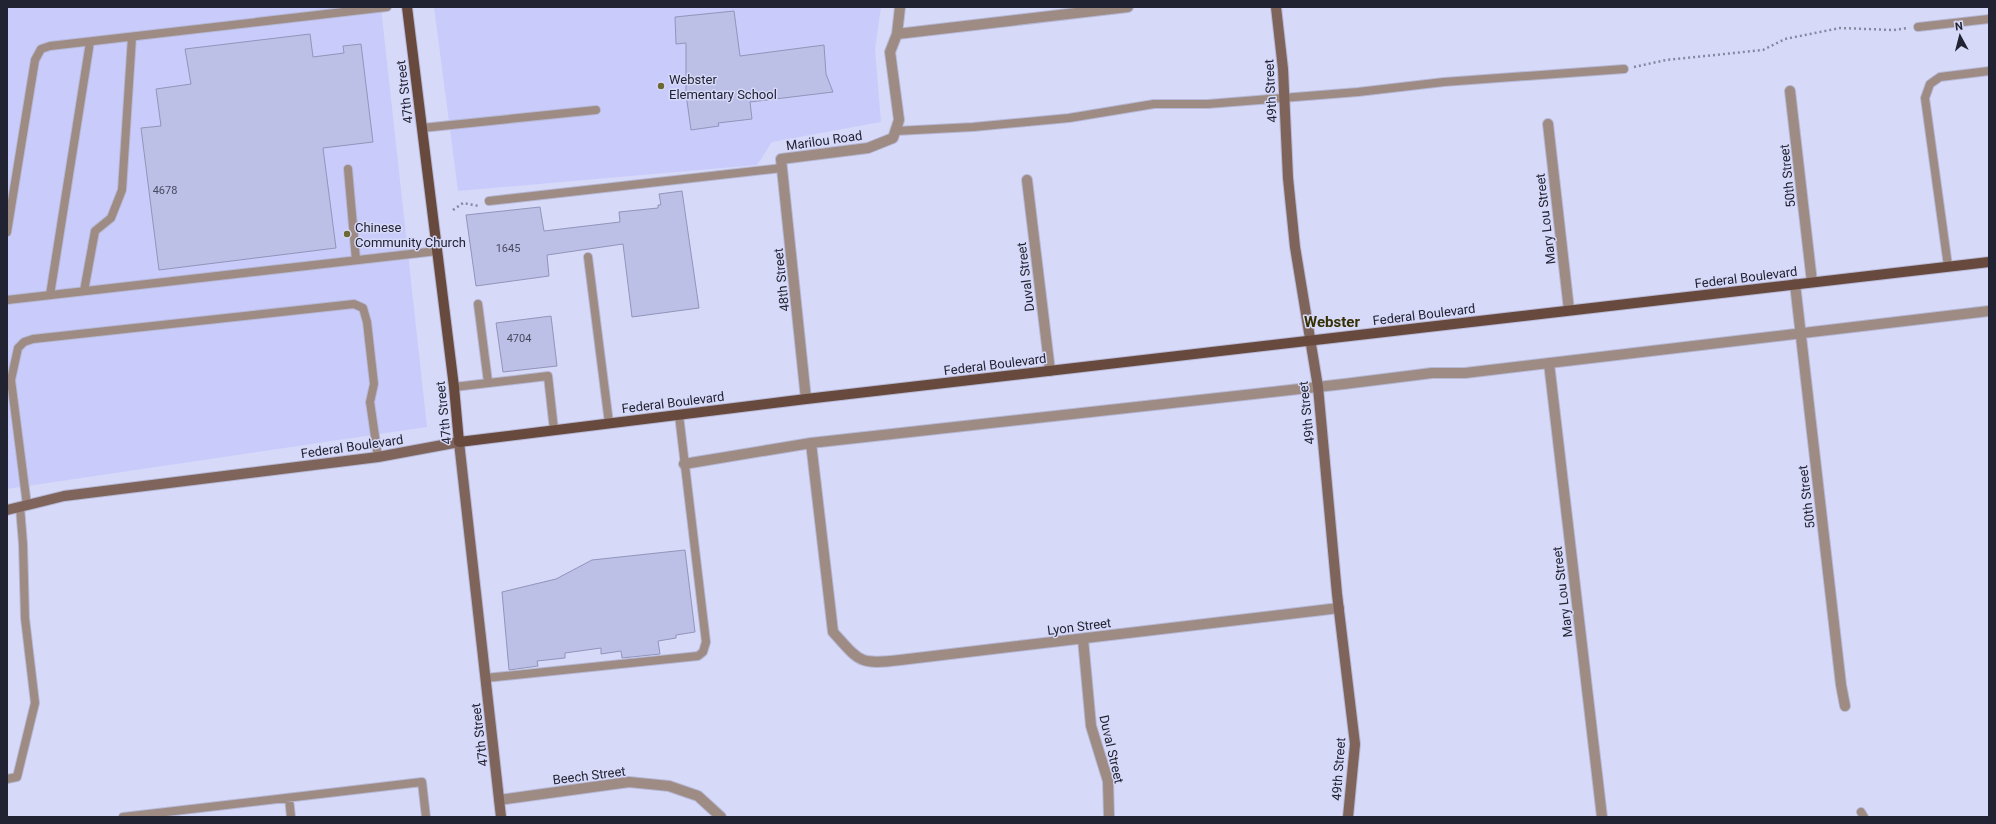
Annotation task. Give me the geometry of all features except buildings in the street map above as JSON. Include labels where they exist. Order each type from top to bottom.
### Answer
[{"type":"main road","name":"47th Street","points":[[407,7],[454,387],[501,817]]},
{"type":"main road","name":"49th Street","points":[[1276,7],[1283,69],[1288,178],[1295,247],[1318,387],[1339,608],[1355,744],[1348,817]]},
{"type":"main road","name":"Federal Boulevard","points":[[7,510],[64,496],[378,457],[459,442],[554,430],[806,399],[1989,262]]},
{"type":"street","points":[[895,134],[899,120],[890,52],[897,34],[900,7]]},
{"type":"street","points":[[897,34],[1085,10],[1128,7]]},
{"type":"street","name":"50th Street","points":[[1790,91],[1812,282]]},
{"type":"street","name":"Mary Lou Street","points":[[1548,124],[1569,310]]},
{"type":"street","name":"Marilou Road","points":[[781,164],[868,148],[895,134]]},
{"type":"street","name":"48th Street","points":[[781,164],[806,399]]},
{"type":"street","name":"Duval Street","points":[[1027,180],[1050,371]]},
{"type":"street","name":"50th Street","points":[[1795,284],[1840,677],[1845,706]]},
{"type":"street","points":[[684,464],[811,443],[1432,373],[1465,373],[1549,364],[1989,311]]},
{"type":"street","name":"Mary Lou Street","points":[[1549,364],[1602,817]]},
{"type":"street","name":"Lyon Street","points":[[811,443],[833,632],[852,653],[864,662],[876,663],[1339,608]]},
{"type":"street","name":"Duval Street","points":[[1083,639],[1091,726],[1108,781],[1109,817]]},
{"type":"street","name":"Beech Street","points":[[499,800],[629,782],[669,786],[698,796],[721,817]]},
{"type":"lane","points":[[7,232],[34,60],[41,49],[50,46],[387,7]]},
{"type":"lane","points":[[1918,27],[1989,19]]},
{"type":"lane","points":[[84,291],[95,231],[111,218],[122,190],[132,37]]},
{"type":"lane","points":[[50,295],[90,42]]},
{"type":"lane","points":[[895,134],[1062,118],[1154,104],[1208,104],[1444,82],[1624,69]]},
{"type":"lane","points":[[1948,266],[1925,98],[1930,84],[1940,77],[1989,71]]},
{"type":"lane","points":[[422,128],[596,110]]},
{"type":"lane","points":[[489,201],[781,164]]},
{"type":"lane","points":[[348,169],[356,260]]},
{"type":"lane","points":[[7,300],[437,250]]},
{"type":"lane","points":[[588,257],[609,424]]},
{"type":"lane","points":[[7,779],[18,777],[35,703],[25,618],[23,506],[11,380],[18,348],[24,342],[33,339],[354,304],[363,308],[367,322],[374,384],[370,402],[378,457]]},
{"type":"lane","points":[[478,304],[488,382]]},
{"type":"lane","points":[[454,387],[548,376],[554,430]]},
{"type":"lane","points":[[486,678],[698,656],[703,652],[706,642],[679,415]]},
{"type":"lane","points":[[123,817],[186,813],[289,798],[422,782],[426,817]]},
{"type":"lane","points":[[289,798],[291,817]]},
{"type":"path","points":[[1624,69],[1666,60],[1763,50],[1785,39],[1840,28],[1894,30],[1918,27]]},
{"type":"path","points":[[453,210],[463,202],[482,206],[489,201]]},
{"type":"shaded area","points":[[7,7],[381,7],[427,427],[7,489]]},
{"type":"shaded area","name":"Webster Elementary School","points":[[434,7],[881,7],[875,49],[881,122],[772,142],[757,165],[458,191]]},
{"type":"place","name":"Webster Elementary School","points":[[661,86]]},
{"type":"place","name":"Chinese Community Church","points":[[347,234]]},
{"type":"district","name":"Webster","points":[[1332,322]]}]
